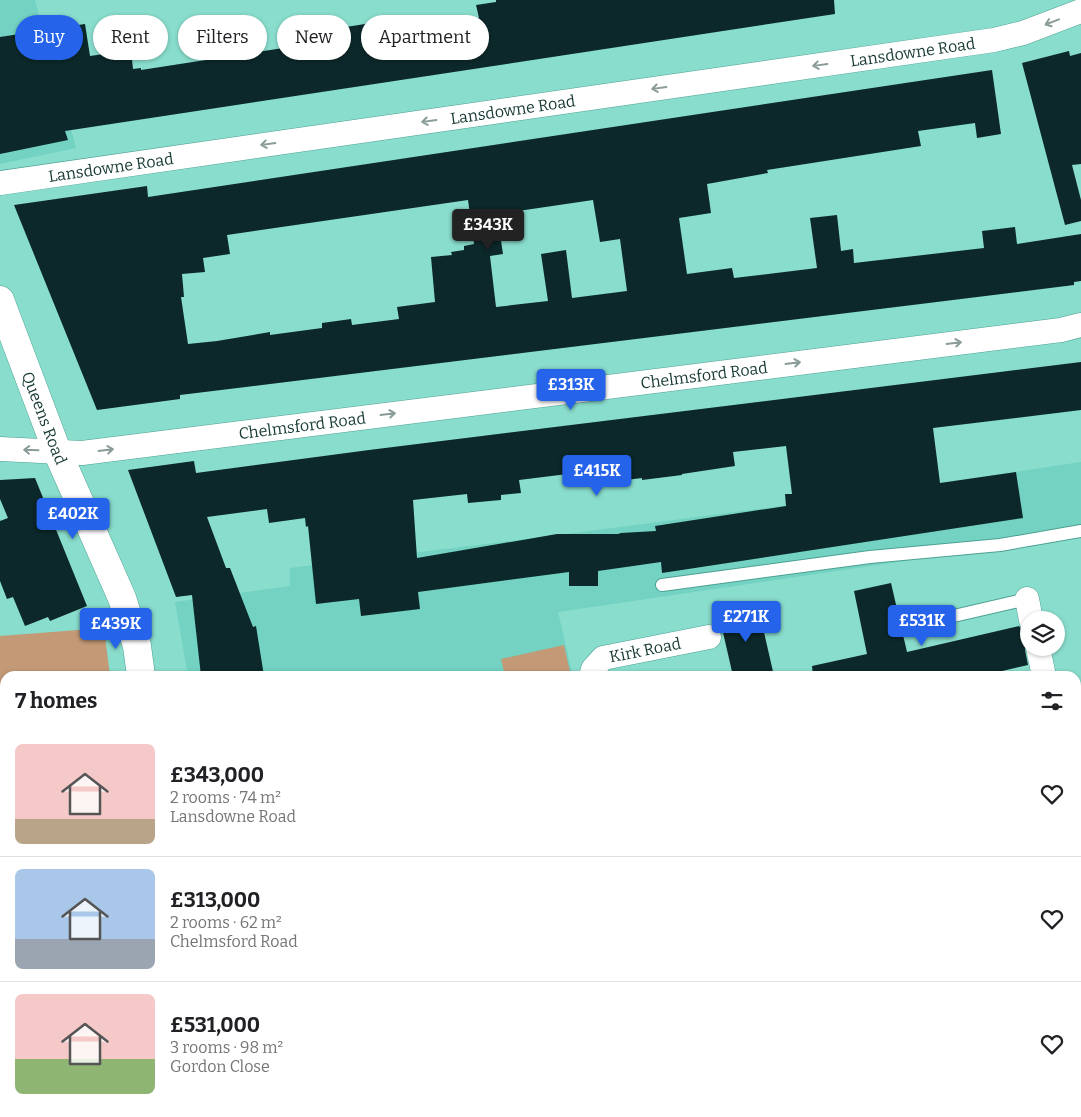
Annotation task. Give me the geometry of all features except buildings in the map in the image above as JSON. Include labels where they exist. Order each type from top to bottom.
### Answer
[{"type":"street","name":"Lansdowne Road","points":[[0,183],[984,41],[1023,33],[1081,11]]},
{"type":"street","name":"Queens Road","points":[[0,300],[57,451],[122,598],[137,646],[140,671]]},
{"type":"street","name":"Chelmsford Road","points":[[0,449],[82,453],[1051,331],[1081,325]]},
{"type":"street","name":"Kirk Road","points":[[592,671],[603,658],[708,636]]},
{"type":"street","points":[[1040,656],[1043,671]]},
{"type":"lane","points":[[662,585],[870,557],[1000,545],[1081,531]]},
{"type":"lane","points":[[919,624],[1029,610]]},
{"type":"shaded area","points":[[0,0],[35,0],[39,15],[15,15],[15,60],[52,60],[76,148],[0,164]]},
{"type":"shaded area","points":[[1081,462],[1081,535],[558,612],[572,671],[187,671],[175,602],[290,586],[290,568],[843,498]]},
{"type":"shaded area","points":[[104,628],[109,671],[0,671],[0,636]]},
{"type":"shaded area","points":[[564,645],[570,671],[504,671],[501,659]]}]
